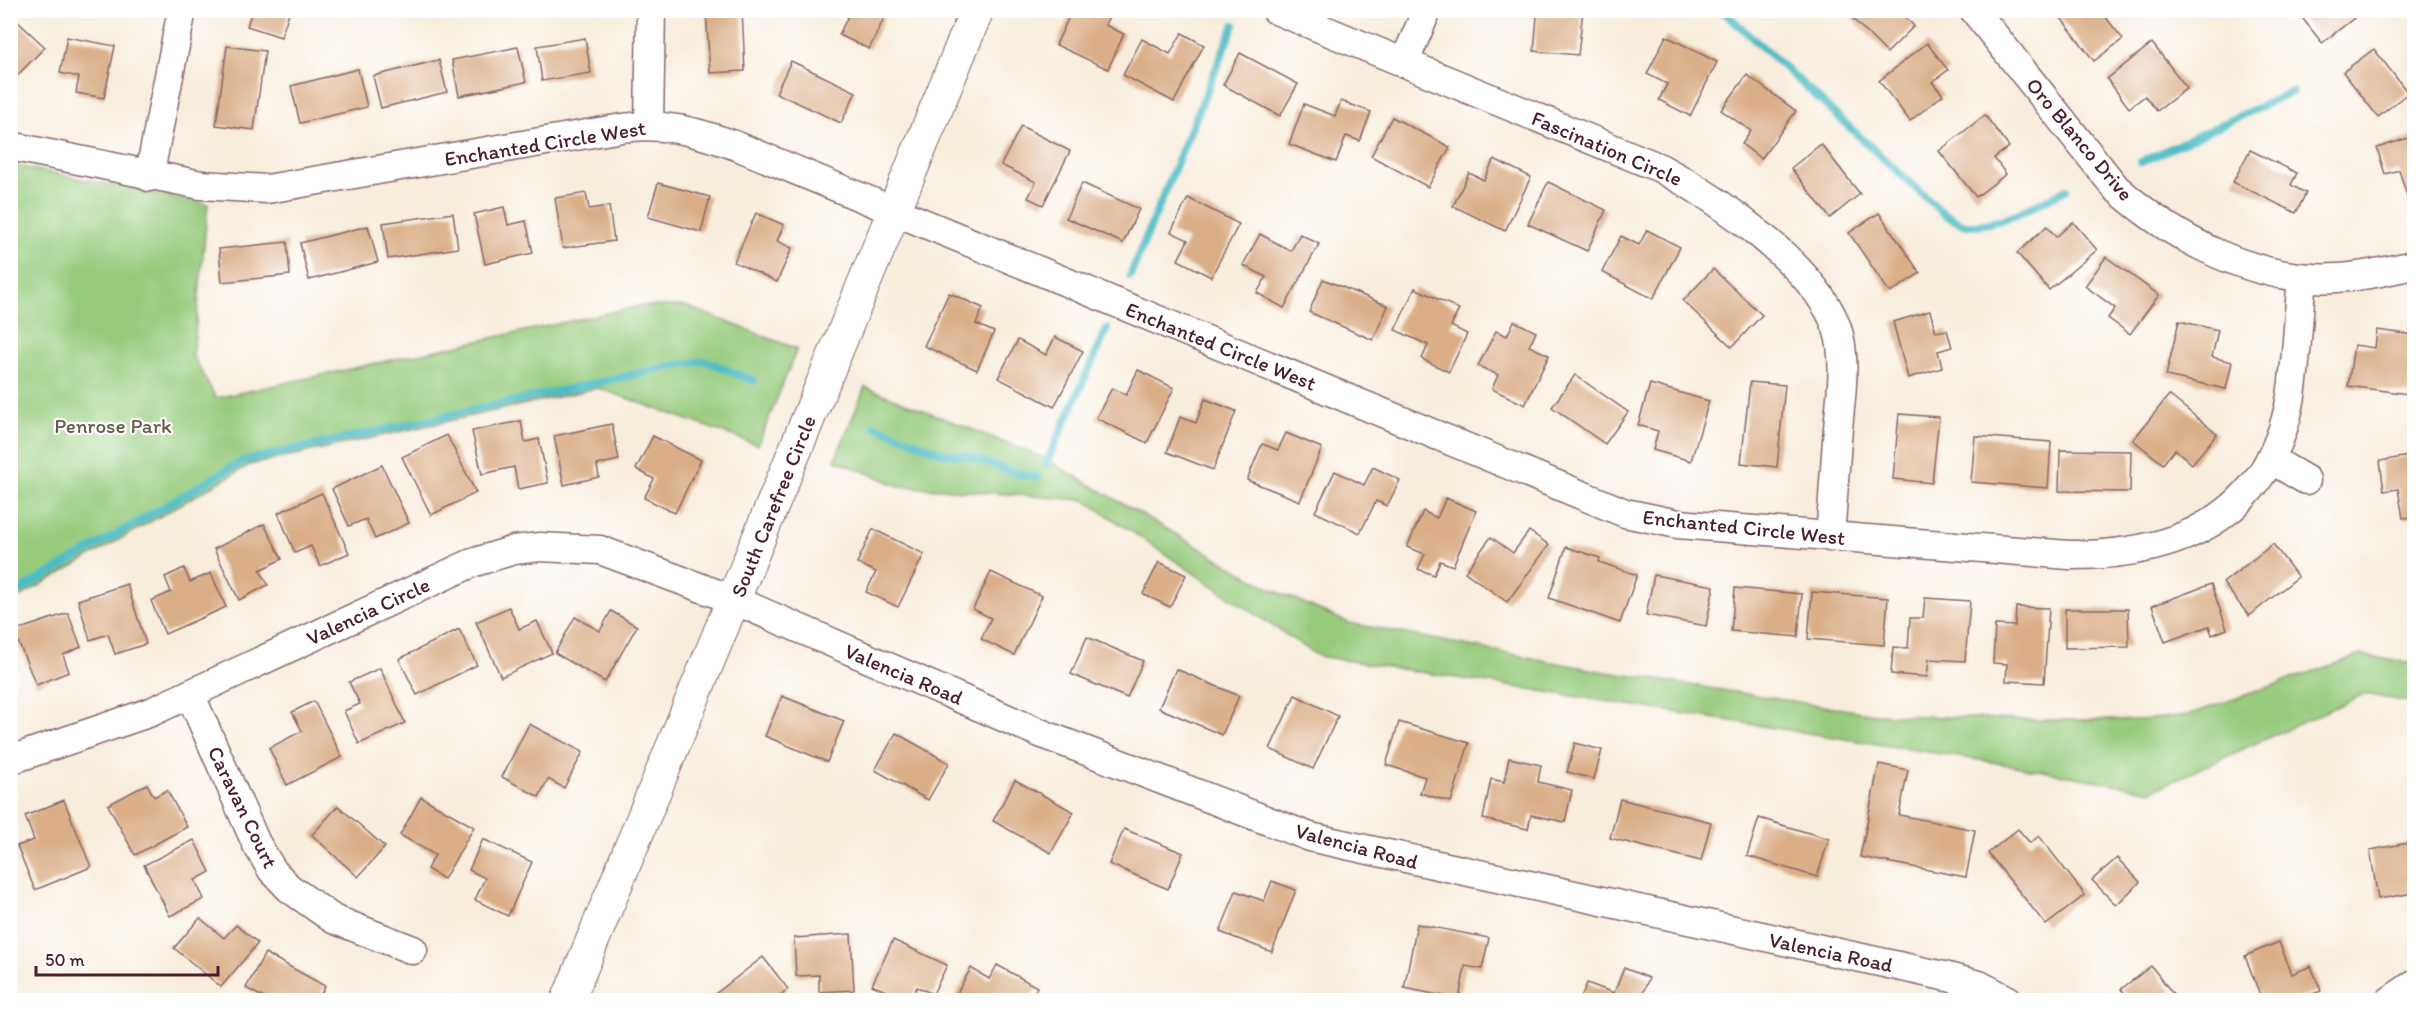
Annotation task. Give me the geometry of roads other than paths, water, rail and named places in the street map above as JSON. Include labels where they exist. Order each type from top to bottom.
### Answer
[{"type":"main road","name":"South Carefree Circle","points":[[568,1000],[977,10]]},
{"type":"street","points":[[149,177],[182,10]]},
{"type":"street","points":[[649,124],[651,10]]},
{"type":"street","name":"Fascination Circle","points":[[1276,10],[1660,168],[1689,183],[1740,220],[1803,274],[1824,301],[1837,328],[1841,358],[1841,391],[1830,537]]},
{"type":"street","points":[[1404,63],[1427,10]]},
{"type":"street","name":"Oro Blanco Drive","points":[[1974,10],[2101,170],[2142,210],[2231,260],[2302,278],[2338,278],[2415,265]]},
{"type":"street","name":"Enchanted Circle West","points":[[10,146],[149,177],[237,190],[267,189],[649,124],[705,135],[1625,513],[1678,524],[2069,555],[2112,555],[2148,549],[2212,524],[2254,483],[2270,459],[2282,432],[2291,396],[2302,278]]},
{"type":"street","points":[[2270,459],[2306,480]]},
{"type":"street","name":"Valencia Circle","points":[[10,760],[140,716],[472,563],[514,550],[570,547],[600,550],[734,600]]},
{"type":"street","name":"Valencia Road","points":[[734,600],[1040,733],[1310,837],[1347,848],[1948,977],[1979,985],[2008,1000]]},
{"type":"street","name":"Caravan Court","points":[[189,694],[256,843],[272,870],[289,888],[333,919],[412,950]]},
{"type":"street","points":[[2391,1000],[2415,984]]},
{"type":"waterway","points":[[1722,10],[1945,215],[1967,225],[1980,225],[2018,214],[2066,190]]},
{"type":"waterway","points":[[1130,276],[1234,25]]},
{"type":"waterway","points":[[2141,162],[2292,92]]},
{"type":"waterway","points":[[1046,464],[1107,329]]},
{"type":"waterway","points":[[10,596],[243,461],[676,365],[706,361],[754,381]]},
{"type":"waterway","points":[[875,426],[945,454],[967,456],[1019,474],[1038,477]]},
{"type":"park label","name":"Penrose Park","points":[[113,425]]}]
